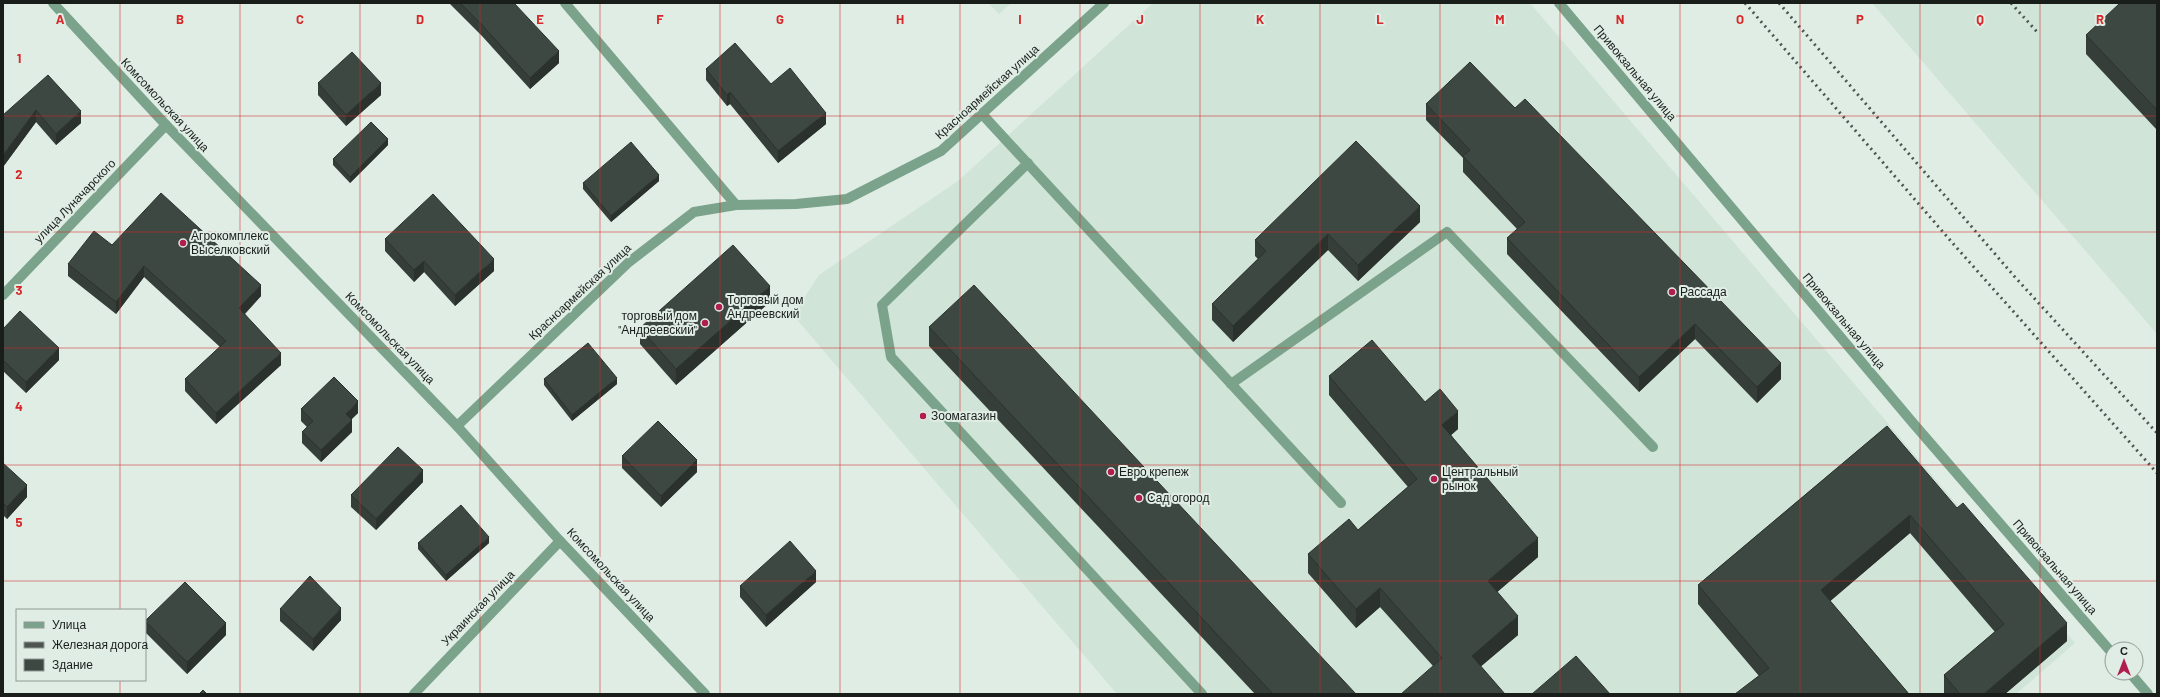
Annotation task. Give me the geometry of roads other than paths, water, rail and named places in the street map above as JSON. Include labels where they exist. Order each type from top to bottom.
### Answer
[{"type":"street","name":"Комсомольская улица","points":[[53,3],[166,125],[457,426],[560,541],[705,694]]},
{"type":"street","points":[[565,3],[736,205]]},
{"type":"street","name":"Красноармейская улица","points":[[457,426],[629,262],[694,212],[736,205],[796,204],[847,199],[941,151],[1104,3]]},
{"type":"street","name":"Привокзальная улица","points":[[1559,3],[1908,417],[2104,644]]},
{"type":"street","points":[[982,114],[1341,503]]},
{"type":"street","name":"улица Луначарского","points":[[3,295],[166,125]]},
{"type":"street","points":[[1028,163],[882,305],[891,357],[1202,694]]},
{"type":"street","points":[[1231,384],[1447,232],[1653,447]]},
{"type":"street","name":"Украинская улица","points":[[414,694],[560,541]]},
{"type":"street","points":[[2137,681],[2148,694]]},
{"type":"railway","points":[[1745,3],[1956,247],[2157,473]]},
{"type":"railway","points":[[1779,3],[2014,276],[2157,433]]},
{"type":"railway","points":[[2011,3],[2038,33]]},
{"type":"place","name":"Агрокомплекс Выселковский","points":[[183,243]]},
{"type":"place","name":"Рассада","points":[[1672,292]]},
{"type":"place","name":"Торговый дом Андреевский","points":[[719,307]]},
{"type":"place","name":"торговый дом \"Андреевский\"","points":[[705,323]]},
{"type":"place","name":"Зоомагазин","points":[[923,416]]},
{"type":"place","name":"Евро крепеж","points":[[1111,472]]},
{"type":"place","name":"Центральный рынок","points":[[1434,479]]},
{"type":"place","name":"Сад огород","points":[[1139,498]]}]
